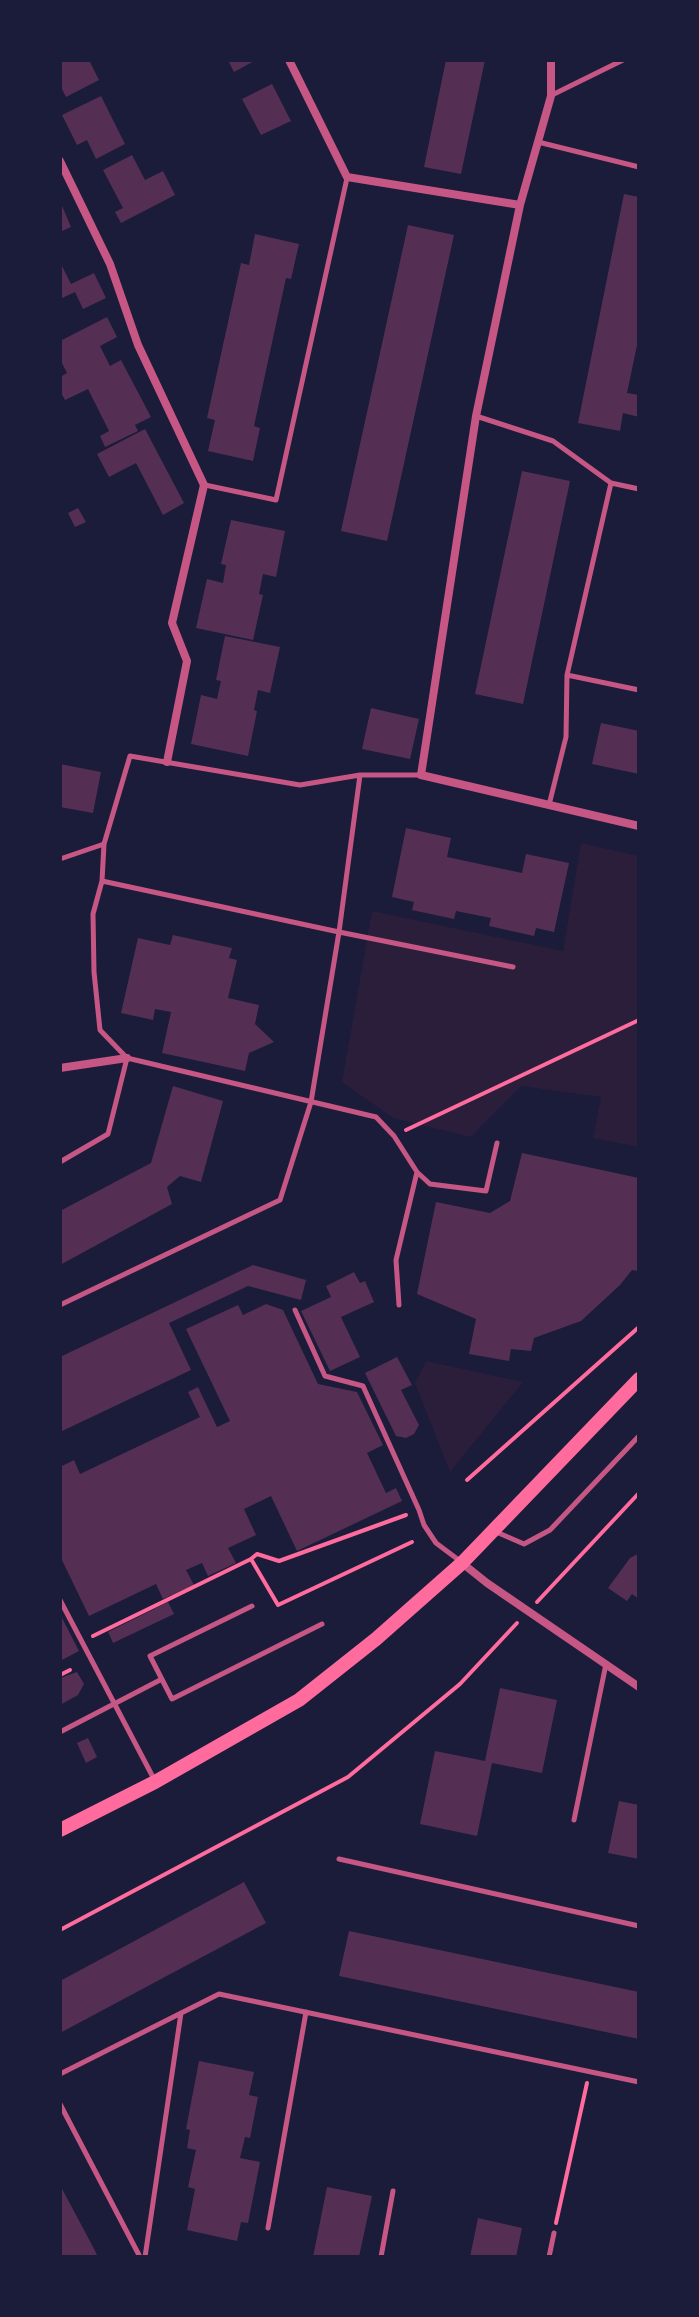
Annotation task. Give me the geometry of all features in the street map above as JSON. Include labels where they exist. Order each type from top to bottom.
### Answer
[{"type":"main road","points":[[60,1830],[155,1782],[299,1700],[376,1639],[462,1563],[639,1379]]},
{"type":"street","points":[[289,60],[347,177],[520,205]]},
{"type":"street","points":[[551,60],[551,96],[520,205],[476,416],[421,775],[639,826]]},
{"type":"street","points":[[60,161],[110,264],[138,345],[204,485],[172,623],[187,661],[167,762]]},
{"type":"street","points":[[60,1068],[127,1058]]},
{"type":"street","points":[[462,1563],[638,1686]]},
{"type":"lane","points":[[551,96],[623,60]]},
{"type":"lane","points":[[538,142],[639,167]]},
{"type":"lane","points":[[204,485],[276,500],[347,177]]},
{"type":"lane","points":[[476,416],[553,441],[611,483],[639,489]]},
{"type":"lane","points":[[548,806],[566,737],[567,675],[611,483]]},
{"type":"lane","points":[[567,675],[639,690]]},
{"type":"lane","points":[[421,775],[360,775],[300,785],[130,756],[104,844],[102,881],[93,914],[94,972],[100,1030],[127,1058],[376,1117],[394,1136],[417,1172],[430,1184],[486,1191],[497,1143]]},
{"type":"lane","points":[[60,1305],[280,1200],[311,1102],[339,932],[360,775]]},
{"type":"lane","points":[[60,859],[104,844]]},
{"type":"lane","points":[[102,881],[513,967]]},
{"type":"lane","points":[[60,1162],[108,1134],[127,1058]]},
{"type":"lane","points":[[399,1305],[396,1260],[417,1172]]},
{"type":"lane","points":[[295,1310],[325,1376],[363,1386],[424,1525],[436,1543],[462,1563]]},
{"type":"lane","points":[[493,1531],[524,1544],[550,1530],[639,1436]]},
{"type":"lane","points":[[60,1600],[155,1782]]},
{"type":"lane","points":[[252,1606],[150,1656],[172,1699],[322,1624]]},
{"type":"lane","points":[[574,1820],[606,1664]]},
{"type":"lane","points":[[60,1732],[162,1679]]},
{"type":"lane","points":[[339,1859],[639,1926]]},
{"type":"lane","points":[[60,2074],[219,1994],[639,2082]]},
{"type":"lane","points":[[268,2228],[306,2012]]},
{"type":"lane","points":[[142,2257],[181,2013]]},
{"type":"lane","points":[[60,2104],[142,2257]]},
{"type":"lane","points":[[381,2257],[393,2191]]},
{"type":"lane","points":[[549,2257],[554,2233]]},
{"type":"path","points":[[394,1136],[639,1020]]},
{"type":"path","points":[[467,1480],[639,1327]]},
{"type":"path","points":[[60,1930],[348,1777],[460,1684],[639,1493]]},
{"type":"path","points":[[82,1642],[257,1554],[279,1561],[419,1510]]},
{"type":"path","points":[[251,1559],[278,1605],[412,1542]]},
{"type":"path","points":[[60,1675],[70,1670]]},
{"type":"path","points":[[554,2233],[589,2072]]},
{"type":"shaded area","points":[[581,843],[639,856],[639,1147],[593,1138],[601,1097],[521,1086],[471,1137],[393,1118],[342,1082],[372,911],[563,951]]},
{"type":"shaded area","points":[[426,1361],[523,1382],[450,1472],[415,1383]]},
{"type":"building","points":[[60,60],[89,60],[99,80],[66,97],[60,85]]},
{"type":"building","points":[[228,60],[256,60],[234,72]]},
{"type":"building","points":[[446,60],[485,60],[461,174],[424,167]]},
{"type":"building","points":[[272,84],[291,121],[261,135],[242,99]]},
{"type":"building","points":[[101,96],[125,144],[96,159],[87,140],[77,145],[62,115]]},
{"type":"building","points":[[132,155],[145,180],[163,171],[175,195],[121,223],[115,212],[123,208],[103,170]]},
{"type":"building","points":[[624,194],[639,197],[639,336],[627,393],[639,395],[639,417],[623,413],[620,431],[578,423]]},
{"type":"building","points":[[60,201],[71,227],[60,232]]},
{"type":"building","points":[[408,225],[454,235],[387,541],[341,531]]},
{"type":"building","points":[[255,234],[299,244],[291,279],[286,278],[254,426],[260,428],[253,461],[208,451],[215,420],[207,418],[241,263],[249,265]]},
{"type":"building","points":[[60,262],[71,284],[94,273],[106,298],[83,309],[75,292],[60,299]]},
{"type":"building","points":[[107,317],[117,337],[100,346],[110,366],[121,360],[151,417],[135,425],[138,431],[105,447],[100,436],[109,431],[88,389],[65,400],[60,391],[60,377],[67,373],[60,359],[60,341]]},
{"type":"building","points":[[145,429],[184,503],[163,515],[136,463],[109,477],[97,454]]},
{"type":"building","points":[[522,471],[570,481],[523,704],[475,694]]},
{"type":"building","points":[[78,508],[86,522],[75,527],[68,513]]},
{"type":"building","points":[[231,520],[285,531],[276,577],[263,574],[259,594],[263,595],[253,640],[196,628],[207,579],[223,583],[226,565],[221,564]]},
{"type":"building","points":[[225,636],[280,647],[270,693],[258,690],[248,756],[191,744],[201,695],[217,699],[221,681],[216,680]]},
{"type":"building","points":[[371,708],[419,719],[410,759],[362,749]]},
{"type":"building","points":[[601,723],[639,731],[639,774],[592,764]]},
{"type":"building","points":[[60,764],[101,772],[93,813],[60,807]]},
{"type":"building","points":[[406,828],[451,838],[447,857],[522,873],[526,854],[569,863],[554,932],[536,928],[534,936],[489,926],[491,918],[456,911],[454,919],[412,910],[414,902],[392,897]]},
{"type":"building","points":[[173,935],[232,948],[229,958],[237,960],[228,998],[259,1005],[255,1024],[274,1042],[249,1053],[245,1071],[162,1053],[171,1012],[155,1009],[153,1020],[121,1013],[138,938],[170,945]]},
{"type":"building","points":[[173,1086],[223,1101],[201,1182],[180,1176],[167,1187],[172,1204],[60,1265],[60,1211],[151,1163]]},
{"type":"building","points":[[522,1153],[639,1178],[639,1271],[632,1270],[581,1321],[534,1338],[531,1351],[511,1349],[509,1361],[469,1354],[476,1319],[417,1294],[436,1202],[490,1213],[510,1201]]},
{"type":"building","points":[[253,1265],[306,1280],[301,1300],[248,1286],[169,1323],[191,1370],[60,1432],[60,1357]]},
{"type":"building","points":[[354,1272],[360,1283],[365,1281],[374,1302],[341,1317],[360,1357],[330,1371],[301,1311],[331,1297],[326,1286]]},
{"type":"building","points":[[266,1304],[283,1310],[318,1384],[357,1392],[383,1445],[367,1453],[386,1493],[396,1488],[402,1501],[297,1551],[271,1496],[244,1509],[256,1535],[228,1548],[236,1563],[208,1576],[202,1563],[186,1570],[194,1585],[163,1599],[156,1584],[89,1616],[60,1556],[60,1467],[74,1460],[80,1474],[200,1417],[188,1392],[198,1387],[217,1427],[230,1421],[186,1329],[238,1305],[243,1315]]},
{"type":"building","points":[[397,1357],[412,1385],[401,1390],[419,1425],[414,1434],[406,1438],[396,1436],[365,1373]]},
{"type":"building","points":[[639,1555],[639,1599],[632,1594],[627,1601],[608,1588],[630,1558]]},
{"type":"building","points":[[168,1602],[174,1614],[113,1643],[108,1632]]},
{"type":"building","points":[[60,1614],[79,1651],[60,1661]]},
{"type":"building","points":[[77,1672],[84,1684],[78,1695],[60,1705],[60,1678]]},
{"type":"building","points":[[500,1688],[557,1700],[542,1773],[492,1763],[477,1836],[420,1824],[435,1751],[485,1761]]},
{"type":"building","points":[[88,1738],[97,1757],[86,1763],[77,1743]]},
{"type":"building","points":[[619,1801],[639,1805],[639,1859],[608,1853]]},
{"type":"building","points":[[244,1882],[266,1923],[60,2033],[60,1981]]},
{"type":"building","points":[[349,1931],[639,1992],[639,2039],[339,1976]]},
{"type":"building","points":[[199,2061],[254,2072],[249,2095],[258,2097],[250,2138],[245,2137],[240,2158],[260,2162],[248,2223],[241,2222],[237,2241],[187,2230],[195,2189],[188,2187],[196,2150],[187,2148],[190,2130],[186,2129]]},
{"type":"building","points":[[60,2185],[92,2245],[98,2257],[60,2257]]},
{"type":"building","points":[[327,2187],[372,2196],[359,2257],[313,2257]]},
{"type":"building","points":[[478,2218],[522,2228],[516,2257],[470,2257]]}]
